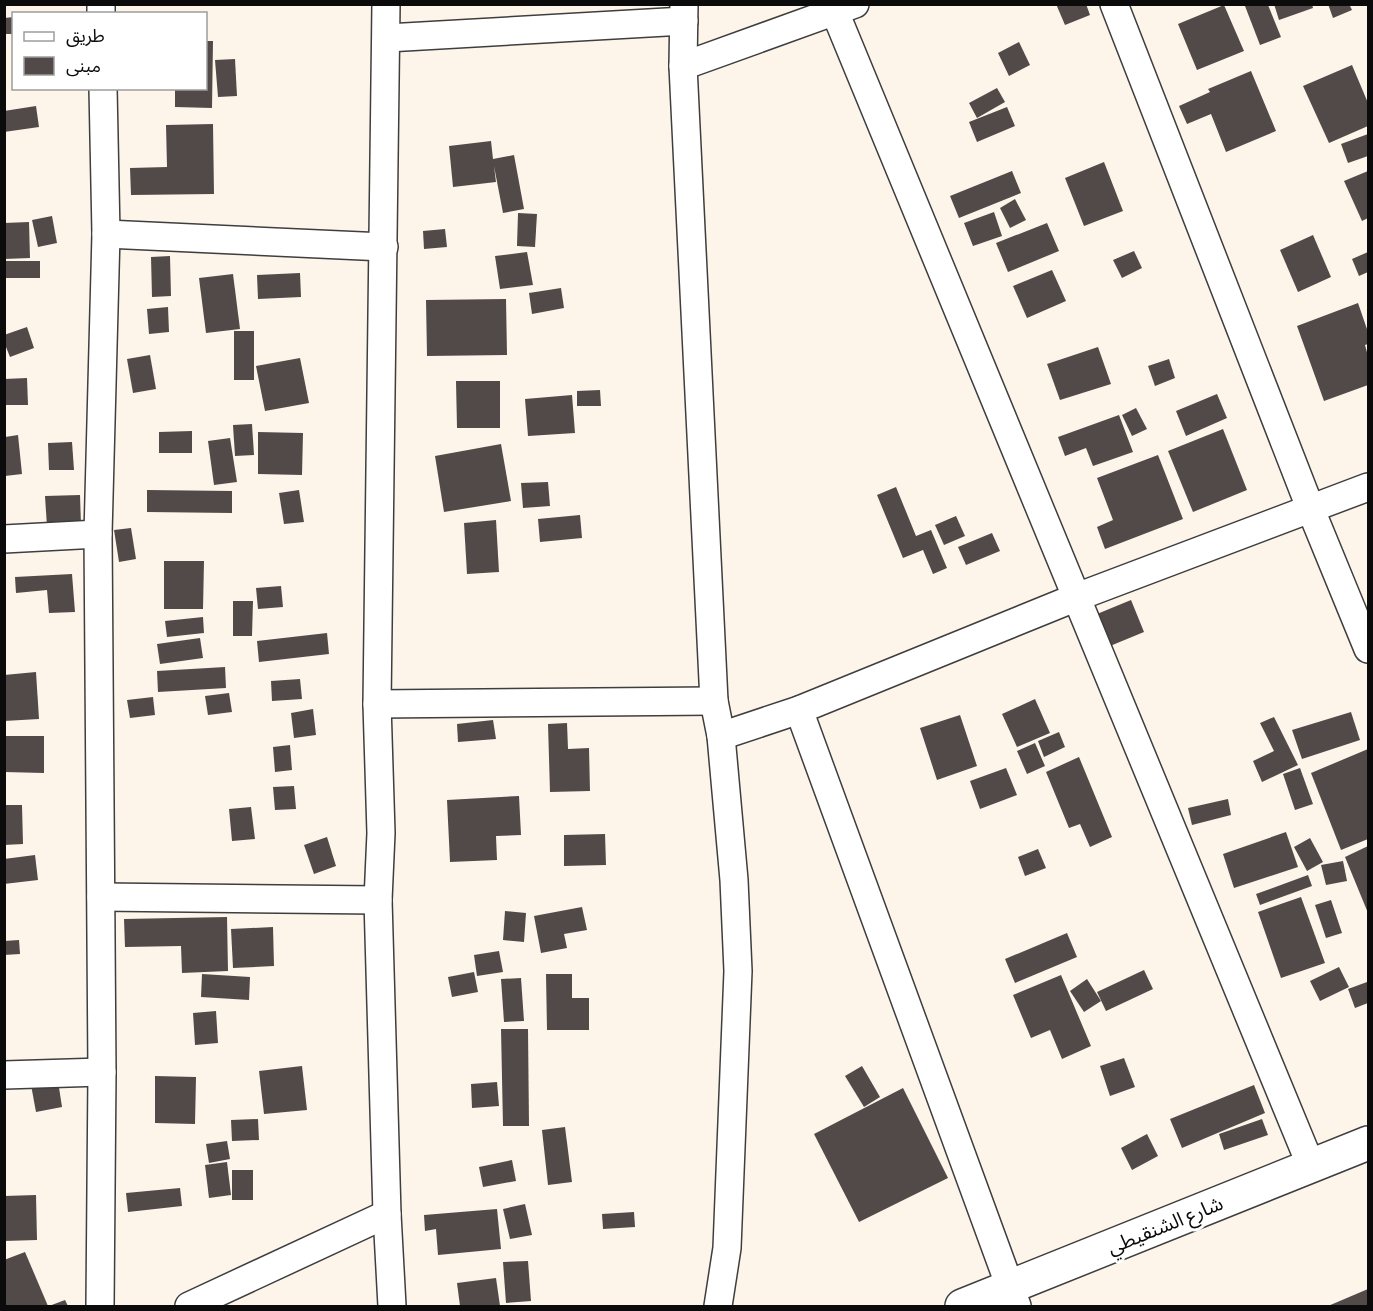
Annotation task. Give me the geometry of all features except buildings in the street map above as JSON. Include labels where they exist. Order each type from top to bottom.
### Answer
[{"type":"street","points":[[386,4],[377,704],[381,833],[378,900],[387,1214],[392,1306]]},
{"type":"street","points":[[1114,4],[1311,510],[1368,649]]},
{"type":"street","points":[[683,66],[845,8],[1077,597],[1311,1166]]},
{"type":"street","points":[[387,38],[684,13],[683,66],[714,701],[721,736],[734,880],[738,971],[727,1248],[718,1306]]},
{"type":"street","points":[[100,1306],[102,1072],[98,534],[106,234],[103,90]]},
{"type":"street","points":[[106,234],[384,247]]},
{"type":"street","points":[[721,736],[799,710],[1077,597],[1368,487]]},
{"type":"street","points":[[4,539],[98,534]]},
{"type":"street","points":[[377,704],[714,701]]},
{"type":"street","points":[[799,710],[1013,1297]]},
{"type":"street","points":[[101,897],[378,900]]},
{"type":"street","points":[[4,1075],[102,1072]]},
{"type":"street","name":"شارع الشنقيطي","points":[[962,1306],[1013,1297],[1368,1143]]},
{"type":"street","points":[[189,1306],[387,1214]]}]
